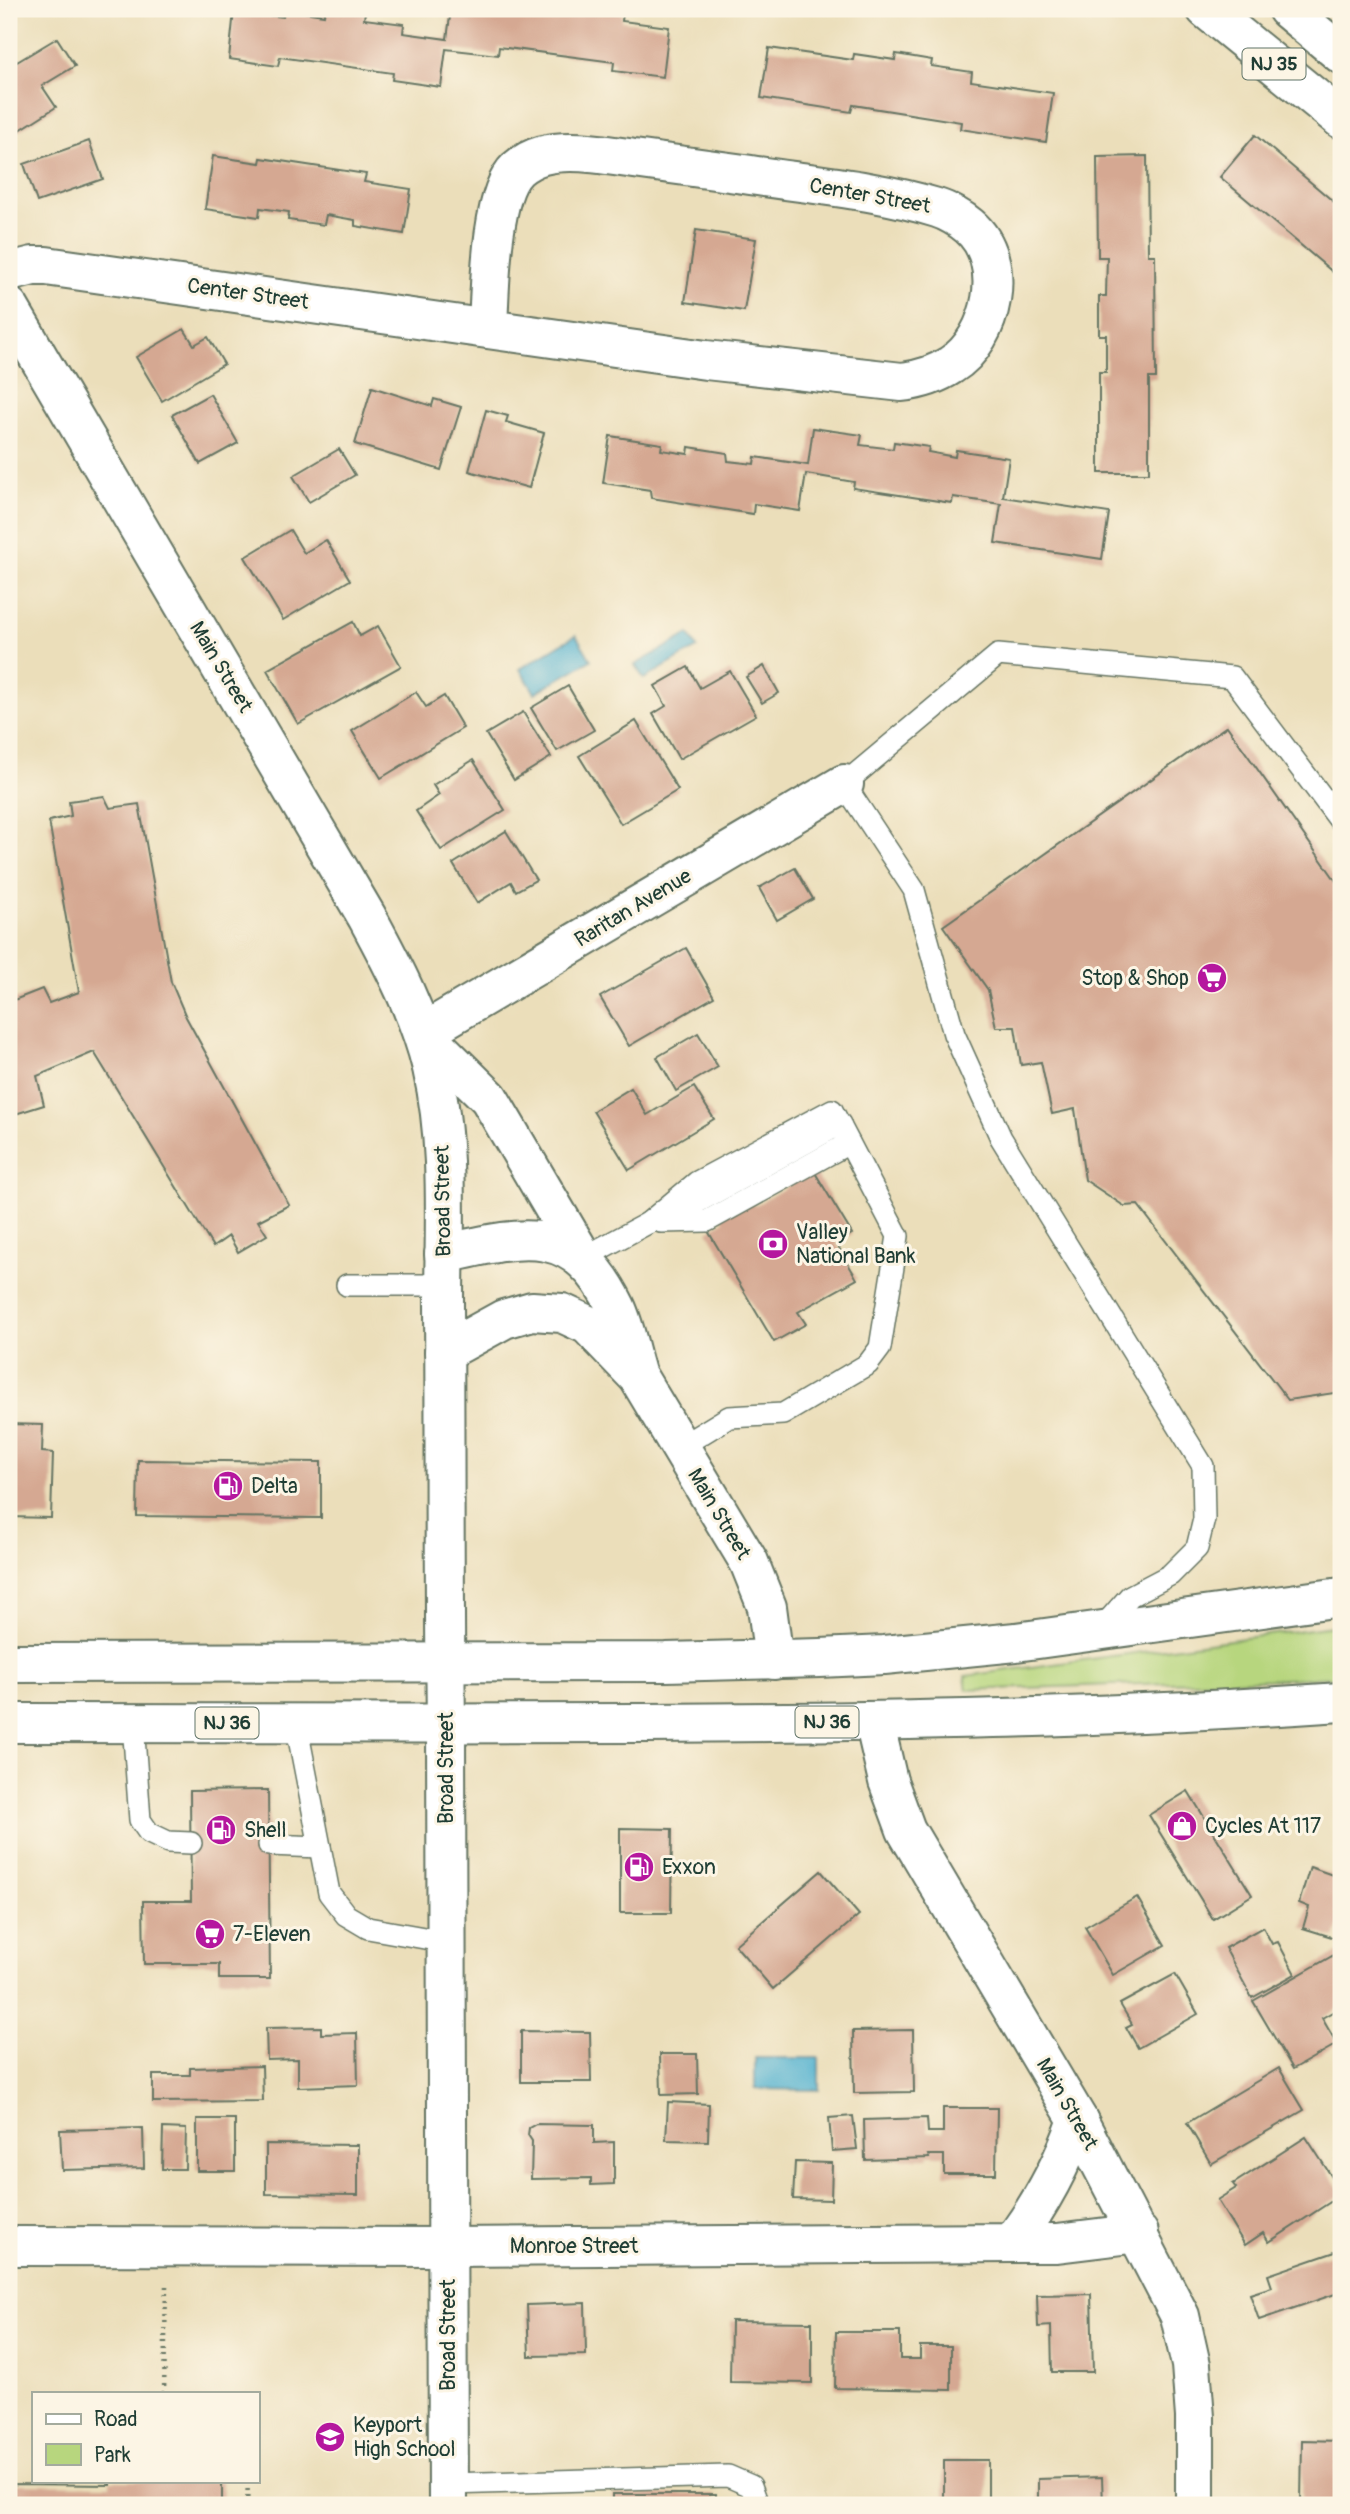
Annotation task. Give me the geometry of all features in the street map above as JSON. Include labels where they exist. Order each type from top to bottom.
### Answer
[{"type":"main road","name":"NJ 35","points":[[1206,9],[1341,119]]},
{"type":"main road","name":"NJ 35","points":[[1287,9],[1341,54]]},
{"type":"main road","name":"Center Street","points":[[9,272],[46,266],[706,360],[902,382],[922,380],[952,365],[969,348],[980,332],[990,306],[992,274],[987,251],[970,227],[940,209],[894,197],[592,153],[541,154],[516,170],[499,208],[491,251],[488,328]]},
{"type":"main road","name":"Main Street","points":[[9,307],[367,917],[422,1033],[489,1098],[583,1258],[616,1308],[638,1377]]},
{"type":"main road","name":"Raritan Avenue","points":[[422,1033],[844,784]]},
{"type":"main road","name":"Broad Street","points":[[422,1033],[439,1101],[443,1140],[448,2494]]},
{"type":"main road","points":[[444,1269],[494,1242],[535,1241],[556,1244],[583,1258]]},
{"type":"main road","name":"Main Street","points":[[444,1352],[504,1319],[532,1311],[548,1311],[576,1318],[588,1325],[638,1377],[755,1576],[767,1607],[774,1660]]},
{"type":"main road","points":[[9,1663],[774,1660],[884,1655],[1100,1631],[1341,1597]]},
{"type":"main road","name":"NJ 36","points":[[9,1723],[874,1721],[1104,1715],[1341,1702]]},
{"type":"main road","name":"Main Street","points":[[874,1721],[891,1791],[906,1830],[1078,2120],[1180,2316],[1188,2353],[1195,2417],[1195,2505]]},
{"type":"main road","points":[[1012,2243],[1046,2194],[1068,2149],[1078,2120]]},
{"type":"main road","name":"Monroe Street","points":[[9,2246],[447,2247],[1057,2243],[1139,2233]]},
{"type":"lane","points":[[1100,1631],[1130,1596],[1170,1575],[1197,1548],[1204,1518],[1203,1466],[1001,1138],[954,1034],[914,890],[844,784],[998,655],[1232,677],[1341,822]]},
{"type":"lane","points":[[583,1258],[649,1223],[696,1182],[832,1110],[898,1236],[880,1348],[867,1364],[783,1414],[729,1417],[680,1447]]},
{"type":"lane","points":[[649,1223],[707,1221],[844,1134]]},
{"type":"lane","points":[[347,1285],[444,1269]]},
{"type":"lane","points":[[133,1723],[140,1820],[149,1833],[168,1842],[191,1843]]},
{"type":"lane","points":[[296,1723],[329,1893],[346,1915],[368,1928],[447,1942]]},
{"type":"lane","points":[[269,1845],[320,1847]]},
{"type":"lane","points":[[448,2494],[728,2476],[751,2486],[758,2505]]},
{"type":"path","points":[[164,2392],[166,2284]]},
{"type":"path","points":[[247,2505],[248,2482]]},
{"type":"green space","points":[[1341,1625],[1341,1677],[967,1690],[965,1676]]},
{"type":"water","points":[[689,634],[697,648],[644,679],[635,665]]},
{"type":"water","points":[[576,635],[591,660],[535,693],[520,669]]},
{"type":"water","points":[[755,2058],[819,2058],[819,2090],[755,2089]]},
{"type":"building","points":[[284,9],[324,15],[325,9],[365,12],[364,19],[404,24],[403,33],[447,39],[451,9],[593,9],[623,13],[622,21],[669,27],[663,77],[613,71],[614,62],[499,47],[498,55],[446,49],[441,87],[392,80],[393,73],[280,57],[278,66],[229,59],[234,11],[283,17]]},
{"type":"building","points":[[57,38],[75,66],[42,86],[56,107],[9,137],[9,50],[17,62]]},
{"type":"building","points":[[769,48],[853,60],[854,54],[895,60],[896,54],[932,60],[931,66],[972,72],[971,81],[1053,93],[1046,142],[960,129],[961,122],[853,105],[851,112],[761,98]]},
{"type":"building","points":[[1255,135],[1341,208],[1341,279],[1220,177]]},
{"type":"building","points":[[89,141],[103,179],[37,202],[24,164]]},
{"type":"building","points":[[213,156],[260,163],[261,158],[366,174],[364,182],[411,189],[404,234],[355,226],[355,220],[326,215],[324,225],[288,220],[289,212],[260,208],[259,217],[205,209]]},
{"type":"building","points":[[1147,156],[1148,255],[1155,255],[1156,378],[1149,378],[1149,473],[1099,473],[1099,372],[1106,372],[1106,335],[1099,335],[1099,296],[1106,296],[1107,257],[1098,257],[1097,157]]},
{"type":"building","points":[[696,230],[756,239],[744,311],[685,302]]},
{"type":"building","points":[[184,329],[194,345],[208,337],[224,364],[162,401],[136,357]]},
{"type":"building","points":[[372,387],[432,406],[434,399],[461,407],[441,470],[355,444]]},
{"type":"building","points":[[210,394],[238,443],[200,464],[172,415]]},
{"type":"building","points":[[486,410],[508,416],[506,422],[544,433],[529,488],[469,471]]},
{"type":"building","points":[[813,428],[862,435],[860,445],[893,449],[894,442],[929,447],[928,452],[955,457],[956,450],[1009,458],[1003,497],[1109,513],[1102,559],[995,543],[1001,504],[953,497],[952,503],[853,488],[854,482],[806,474],[800,511],[754,504],[753,514],[651,498],[650,490],[603,483],[610,436],[662,444],[661,450],[688,454],[689,447],[727,453],[728,461],[754,464],[755,457],[808,465]]},
{"type":"building","points":[[339,449],[355,475],[309,502],[293,476]]},
{"type":"building","points":[[290,530],[304,553],[326,540],[350,580],[283,620],[245,557]]},
{"type":"building","points":[[353,622],[360,636],[378,626],[401,666],[298,724],[267,670]]},
{"type":"building","points":[[764,666],[779,693],[762,703],[746,677]]},
{"type":"building","points":[[688,667],[700,688],[730,671],[756,715],[679,759],[653,714],[666,706],[655,686]]},
{"type":"building","points":[[568,686],[594,730],[557,751],[531,708]]},
{"type":"building","points":[[416,692],[426,707],[444,696],[463,728],[381,778],[352,731]]},
{"type":"building","points":[[523,712],[551,757],[514,780],[486,734]]},
{"type":"building","points":[[636,721],[678,790],[621,824],[579,756]]},
{"type":"building","points":[[1227,726],[1341,888],[1341,1392],[1288,1400],[1138,1205],[1124,1206],[1085,1180],[1075,1109],[1052,1114],[1041,1062],[1021,1065],[1015,1027],[996,1027],[988,990],[943,926]]},
{"type":"building","points":[[473,760],[505,810],[441,850],[416,811],[439,795],[433,785]]},
{"type":"building","points":[[104,796],[110,808],[139,804],[171,982],[186,1017],[289,1205],[258,1221],[267,1235],[238,1252],[229,1236],[213,1247],[94,1052],[37,1076],[44,1105],[9,1116],[9,1002],[42,989],[49,1003],[79,992],[49,821],[71,816],[69,801]]},
{"type":"building","points":[[506,831],[536,880],[516,891],[511,882],[477,903],[453,864]]},
{"type":"building","points":[[795,868],[813,899],[777,920],[759,888]]},
{"type":"building","points":[[686,948],[714,997],[629,1046],[600,997]]},
{"type":"building","points":[[698,1033],[718,1067],[676,1091],[657,1057]]},
{"type":"building","points":[[694,1087],[714,1119],[629,1170],[593,1111],[631,1088],[647,1115]]},
{"type":"building","points":[[814,1171],[852,1234],[836,1243],[857,1279],[798,1312],[806,1324],[774,1342],[708,1231],[724,1221],[705,1189],[734,1173],[754,1206]]},
{"type":"building","points":[[9,1424],[43,1425],[42,1452],[53,1453],[51,1518],[9,1517]]},
{"type":"building","points":[[138,1460],[321,1462],[321,1518],[137,1516]]},
{"type":"building","points":[[268,1790],[270,1979],[219,1979],[219,1964],[144,1964],[143,1901],[191,1901],[190,1791]]},
{"type":"building","points":[[1188,1791],[1252,1895],[1213,1919],[1149,1815]]},
{"type":"building","points":[[620,1828],[672,1829],[671,1913],[620,1913]]},
{"type":"building","points":[[1310,1867],[1341,1878],[1341,1919],[1335,1938],[1303,1928],[1309,1907],[1299,1903]]},
{"type":"building","points":[[821,1871],[859,1915],[773,1989],[735,1945]]},
{"type":"building","points":[[1137,1897],[1165,1945],[1113,1975],[1085,1927]]},
{"type":"building","points":[[1263,1927],[1272,1944],[1278,1942],[1295,1974],[1252,1998],[1225,1948]]},
{"type":"building","points":[[1341,1951],[1341,2007],[1322,2018],[1337,2044],[1293,2069],[1253,2001]]},
{"type":"building","points":[[1175,1974],[1198,2014],[1138,2048],[1126,2027],[1132,2024],[1120,2004]]},
{"type":"building","points":[[321,2027],[321,2034],[357,2033],[358,2085],[298,2087],[298,2059],[267,2060],[266,2028]]},
{"type":"building","points":[[913,2030],[914,2092],[854,2093],[853,2031]]},
{"type":"building","points":[[521,2031],[590,2032],[591,2082],[521,2082]]},
{"type":"building","points":[[660,2054],[697,2054],[698,2094],[661,2095]]},
{"type":"building","points":[[262,2066],[263,2101],[153,2102],[153,2075],[190,2075],[190,2068]]},
{"type":"building","points":[[1279,2068],[1304,2110],[1211,2164],[1187,2123]]},
{"type":"building","points":[[668,2102],[709,2104],[708,2141],[666,2140]]},
{"type":"building","points":[[943,2108],[997,2108],[996,2174],[944,2174],[944,2155],[865,2160],[864,2120],[927,2118],[928,2132],[943,2132]]},
{"type":"building","points":[[853,2116],[857,2149],[832,2151],[829,2118]]},
{"type":"building","points":[[197,2119],[235,2119],[235,2171],[197,2171]]},
{"type":"building","points":[[536,2124],[594,2125],[594,2143],[614,2142],[614,2184],[591,2185],[591,2178],[531,2179],[532,2141],[528,2135],[529,2128]]},
{"type":"building","points":[[143,2128],[144,2168],[62,2170],[60,2130]]},
{"type":"building","points":[[163,2128],[186,2129],[185,2169],[162,2169]]},
{"type":"building","points":[[1306,2137],[1341,2195],[1269,2242],[1263,2233],[1245,2245],[1217,2200],[1236,2188],[1233,2184]]},
{"type":"building","points":[[266,2144],[358,2145],[358,2195],[266,2194]]},
{"type":"building","points":[[795,2162],[832,2163],[831,2200],[793,2199]]},
{"type":"building","points":[[1341,2250],[1341,2292],[1259,2320],[1250,2294],[1272,2287],[1268,2275]]},
{"type":"building","points":[[1091,2294],[1093,2372],[1052,2372],[1051,2326],[1038,2327],[1037,2295]]},
{"type":"building","points":[[585,2303],[586,2355],[529,2356],[527,2305]]},
{"type":"building","points":[[731,2321],[812,2322],[812,2383],[730,2382]]},
{"type":"building","points":[[836,2332],[900,2332],[900,2359],[920,2359],[920,2346],[951,2346],[951,2390],[835,2388]]},
{"type":"building","points":[[1302,2440],[1341,2441],[1341,2504],[1301,2503]]},
{"type":"building","points":[[944,2460],[988,2460],[988,2505],[944,2505]]},
{"type":"building","points":[[1102,2477],[1103,2505],[1011,2505],[1011,2502],[1038,2501],[1038,2479]]},
{"type":"building","points":[[110,2482],[222,2482],[222,2505],[9,2505],[9,2484],[110,2485]]},
{"type":"building","points":[[613,2494],[716,2494],[716,2505],[613,2505]]},
{"type":"place","name":"Stop & Shop","points":[[1212,978]]},
{"type":"place","name":"Valley National Bank","points":[[773,1244]]},
{"type":"place","name":"Delta","points":[[228,1486]]},
{"type":"place","name":"Cycles At 117","points":[[1182,1826]]},
{"type":"place","name":"Shell","points":[[221,1830]]},
{"type":"place","name":"Exxon","points":[[639,1867]]},
{"type":"place","name":"7-Eleven","points":[[210,1934]]},
{"type":"place","name":"Keyport High School","points":[[330,2437]]}]
